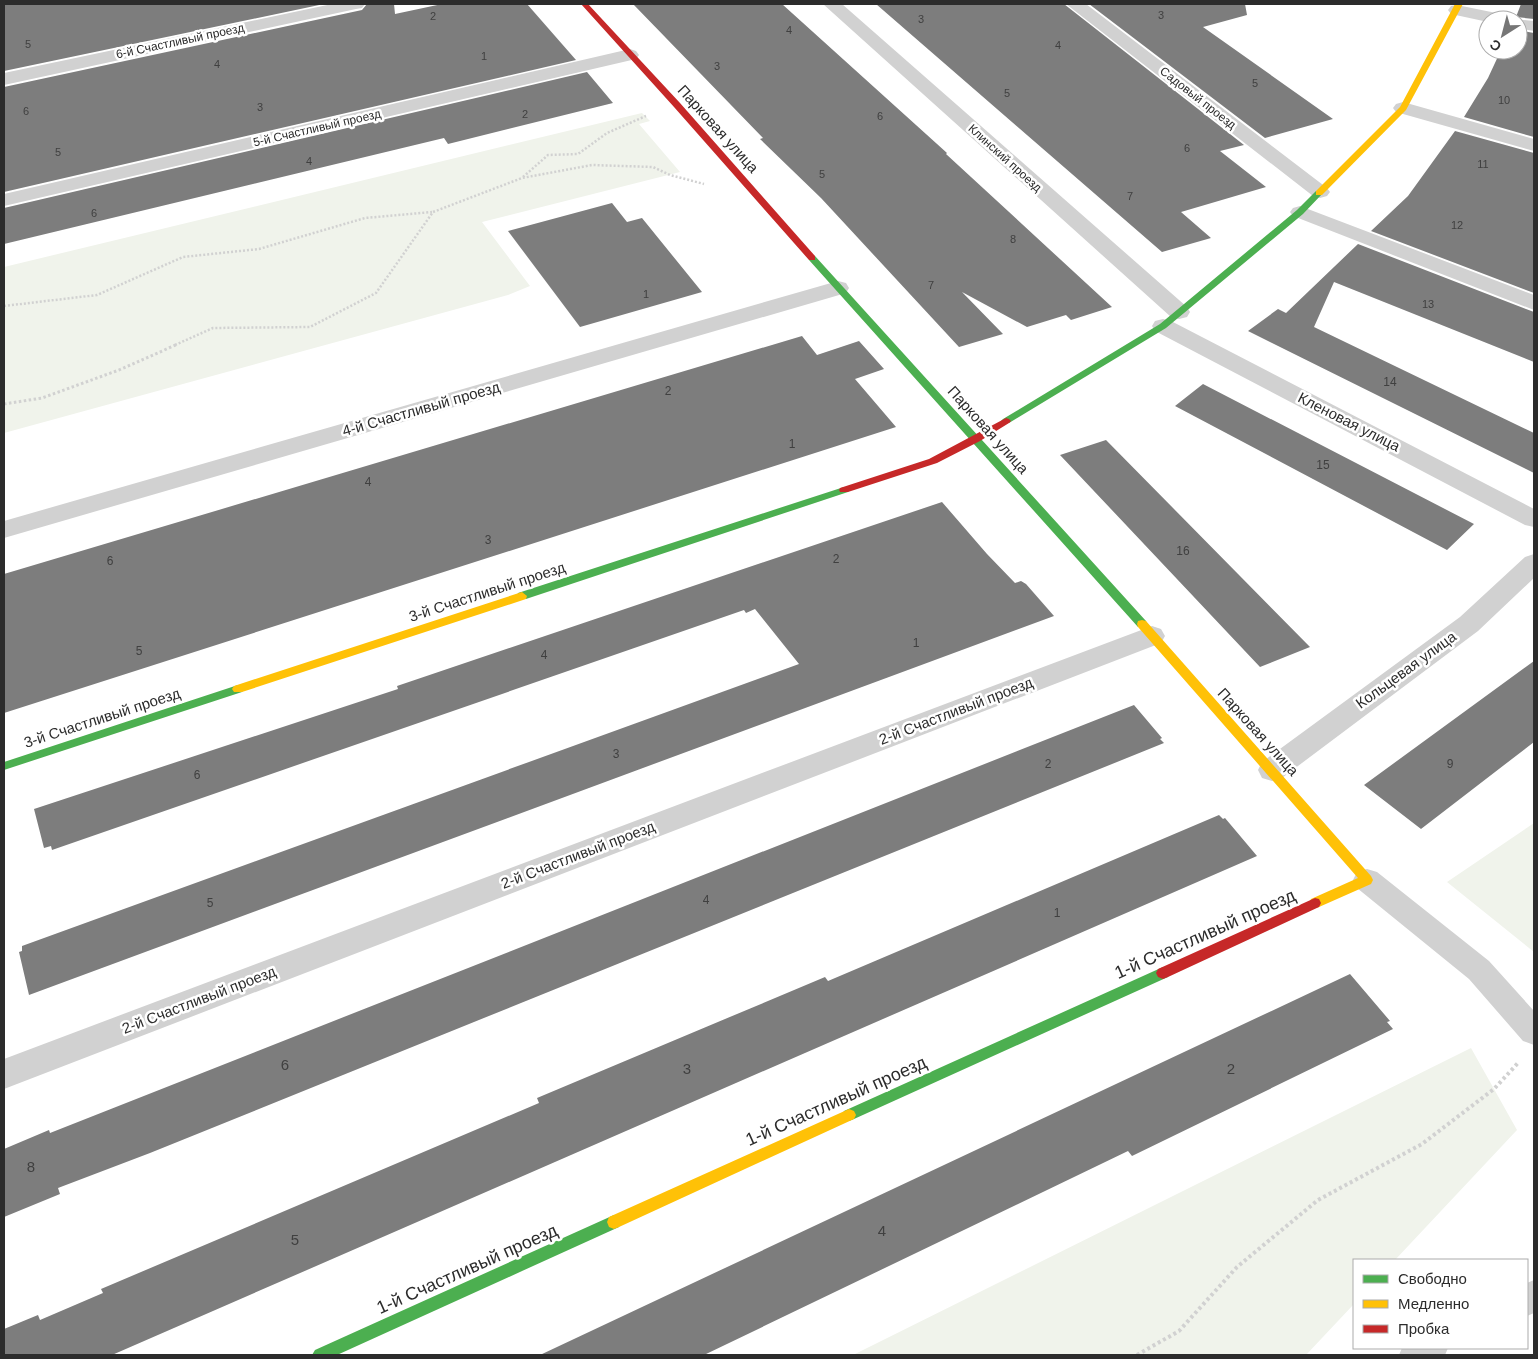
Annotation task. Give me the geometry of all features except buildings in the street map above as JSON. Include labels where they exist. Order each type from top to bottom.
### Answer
[{"type":"street","name":"6-й Счастливый проезд","points":[[4,79],[356,4]]},
{"type":"street","name":"Парковая улица","points":[[584,4],[677,105],[838,288],[977,439],[1272,770],[1366,880]]},
{"type":"street","name":"Клинский проезд","points":[[832,4],[1171,319]]},
{"type":"street","name":"Садовый проезд","points":[[1075,4],[1320,192]]},
{"type":"street","points":[[977,439],[1171,319],[1300,212],[1403,108],[1458,7],[1478,12]]},
{"type":"street","name":"5-й Счастливый проезд","points":[[4,200],[630,55]]},
{"type":"street","points":[[1403,108],[1534,145]]},
{"type":"street","points":[[1300,212],[1534,303]]},
{"type":"street","name":"4-й Счастливый проезд","points":[[4,530],[838,288]]},
{"type":"street","name":"Кленовая улица","points":[[1171,319],[1534,519]]},
{"type":"street","name":"3-й Счастливый проезд","points":[[4,766],[933,461],[977,439]]},
{"type":"street","name":"Кольцевая улица","points":[[1272,770],[1469,624],[1534,564]]},
{"type":"street","name":"2-й Счастливый проезд","points":[[4,1074],[1152,636]]},
{"type":"street","name":"1-й Счастливый проезд","points":[[320,1355],[1366,880]]},
{"type":"lane","points":[[1366,880],[1479,970],[1529,1044]]},
{"type":"lane","points":[[1416,1355],[1429,1349]]},
{"type":"path","points":[[522,178],[548,156],[578,154],[607,133],[677,105]]},
{"type":"path","points":[[4,306],[97,295],[183,257],[259,249],[365,218],[433,212],[522,178],[592,165],[653,167],[670,175],[713,187],[752,190]]},
{"type":"path","points":[[4,404],[42,398],[119,370],[213,328],[310,327],[376,293],[433,212]]},
{"type":"path","points":[[1137,1355],[1179,1331],[1237,1267],[1318,1200],[1422,1144],[1494,1089],[1529,1044]]},
{"type":"shaded area","points":[[642,113],[650,121],[639,124],[680,172],[482,222],[530,286],[508,295],[4,433],[4,267]]},
{"type":"shaded area","points":[[1534,823],[1534,952],[1447,882]]},
{"type":"shaded area","points":[[1471,1048],[1517,1130],[1396,1259],[1353,1259],[1353,1305],[1306,1355],[853,1355]]},
{"type":"traffic: fast","points":[[1006,421],[1163,326],[1300,212],[1319,193]]},
{"type":"traffic: fast","points":[[812,258],[1142,624]]},
{"type":"traffic: fast","points":[[522,596],[844,490]]},
{"type":"traffic: fast","points":[[4,766],[238,689]]},
{"type":"traffic: fast","points":[[849,1115],[1163,973]]},
{"type":"traffic: fast","points":[[320,1355],[614,1222]]},
{"type":"traffic: slow","points":[[1319,193],[1403,108],[1459,4]]},
{"type":"traffic: slow","points":[[238,689],[522,596]]},
{"type":"traffic: slow","points":[[1142,624],[1367,880],[1315,903]]},
{"type":"traffic: slow","points":[[614,1222],[849,1115]]},
{"type":"traffic: jam","points":[[584,4],[677,105],[812,258]]},
{"type":"traffic: jam","points":[[844,490],[933,461],[977,439],[1006,421]]},
{"type":"traffic: jam","points":[[1163,973],[1315,903]]}]
